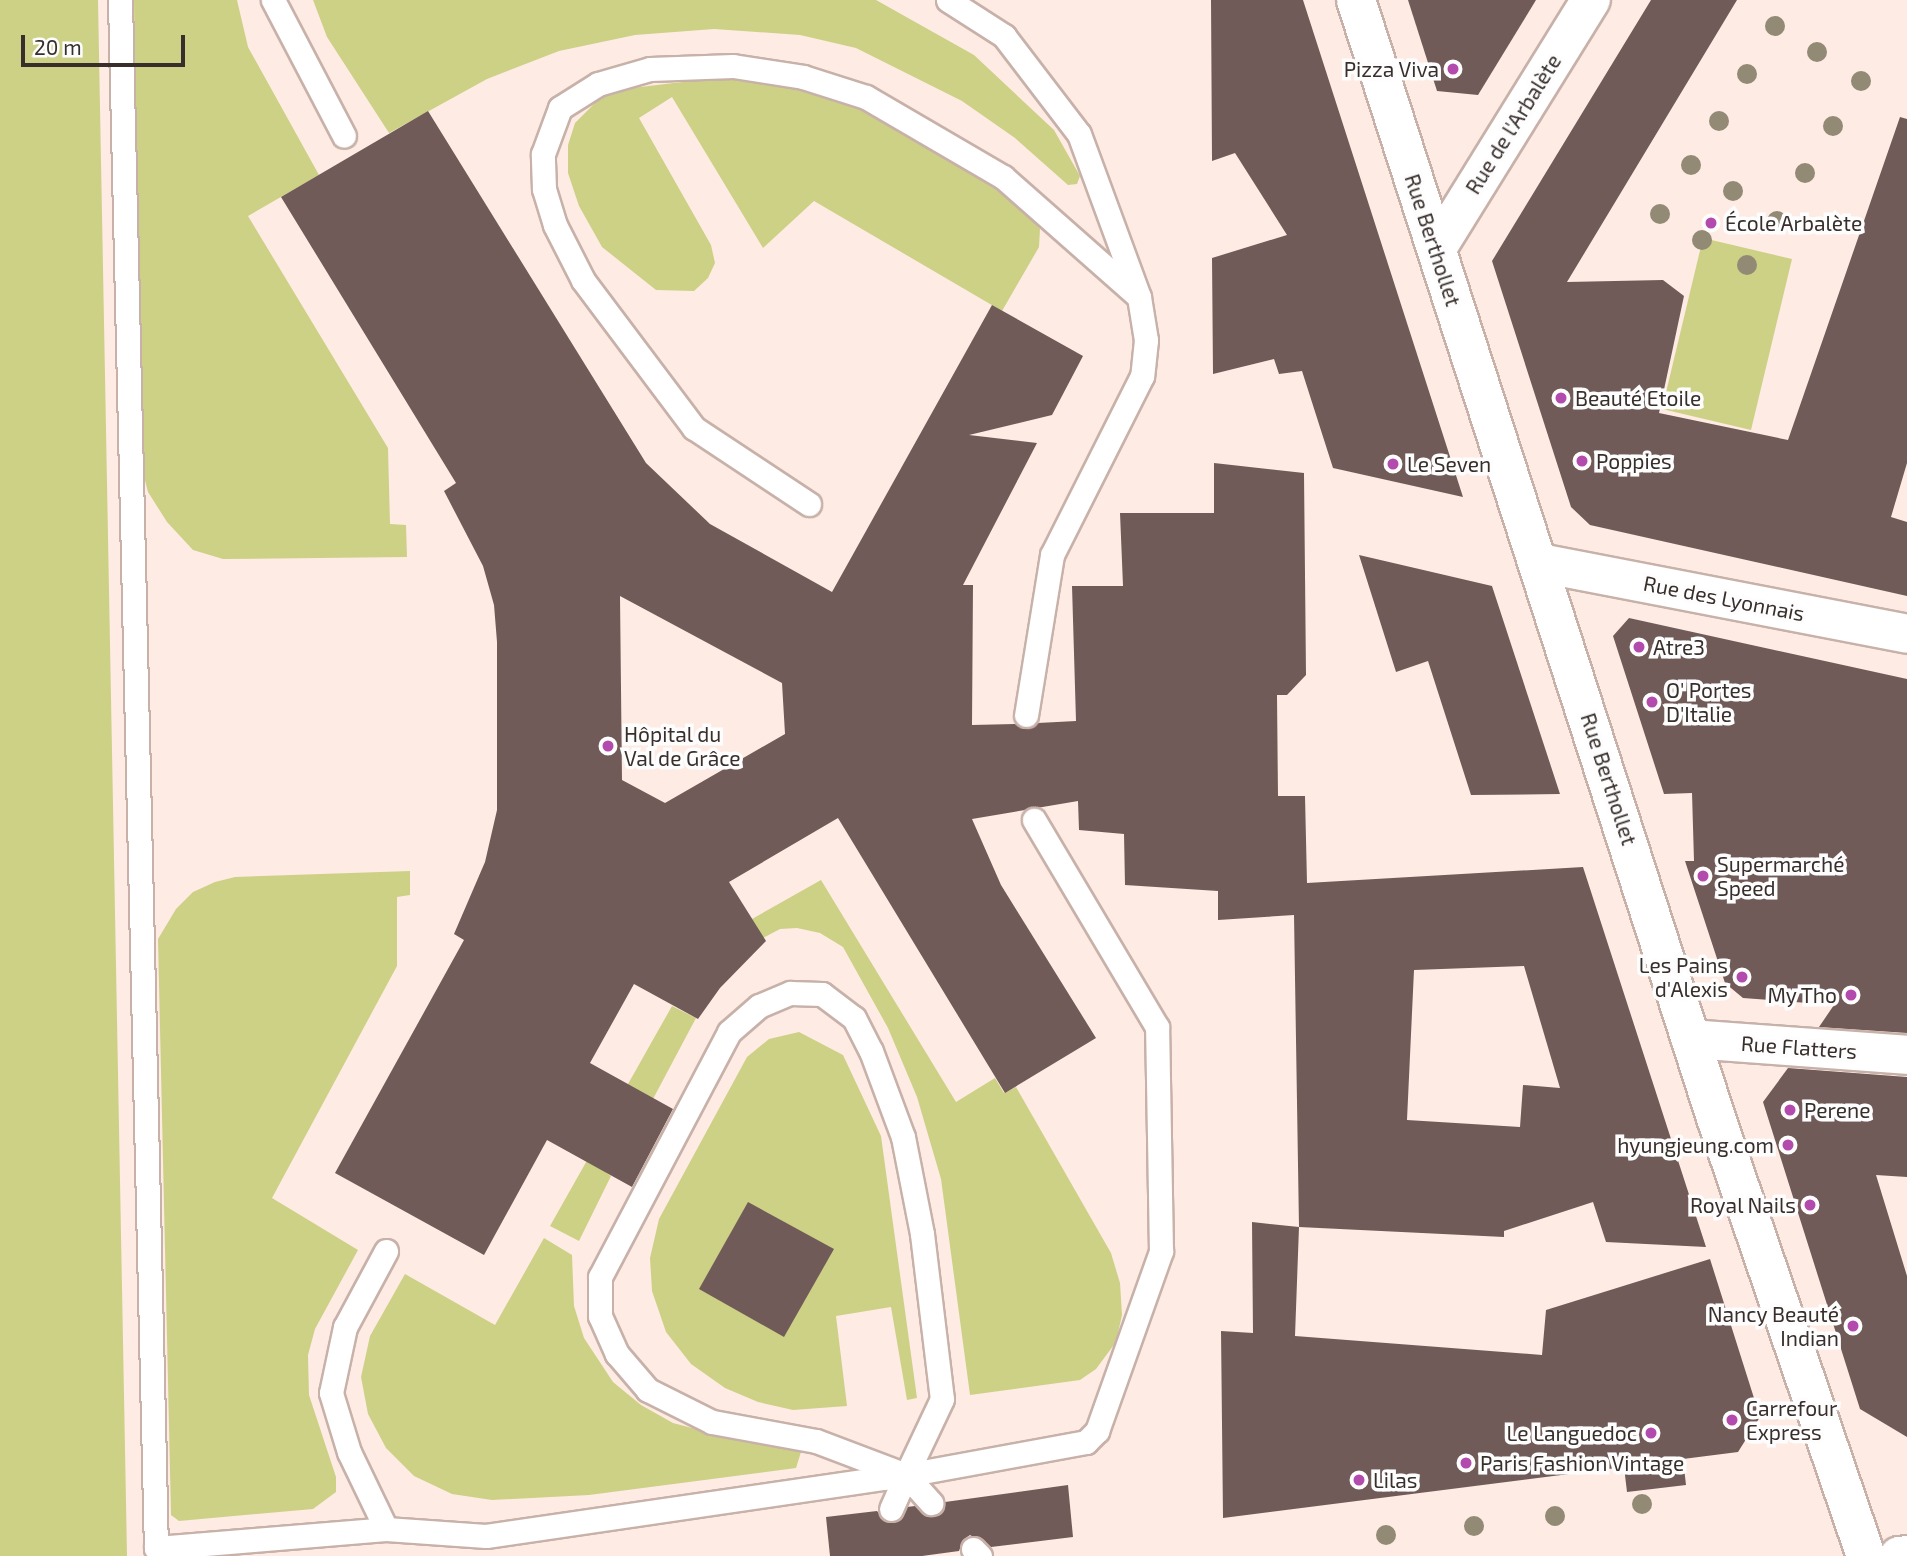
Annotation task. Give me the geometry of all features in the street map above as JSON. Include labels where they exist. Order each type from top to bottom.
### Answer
[{"type":"street","name":"Rue Berthollet","points":[[1356,0],[1540,563],[1691,1039],[1866,1556]]},
{"type":"street","name":"Rue de l'Arbalète","points":[[1437,248],[1591,0]]},
{"type":"street","name":"Rue des Lyonnais","points":[[1540,563],[1907,634]]},
{"type":"street","name":"Rue Flatters","points":[[1691,1039],[1907,1055]]},
{"type":"street","points":[[1899,1556],[1907,1555]]},
{"type":"lane","points":[[120,0],[156,1548],[386,1529],[486,1536],[906,1475],[1086,1442],[1097,1431],[1161,1251],[1157,1027],[1034,820]]},
{"type":"lane","points":[[273,0],[344,136]]},
{"type":"lane","points":[[948,0],[1004,36],[1079,134],[1139,297],[1146,340],[1142,376],[1052,555],[1026,715]]},
{"type":"lane","points":[[809,504],[694,428],[583,280],[555,225],[544,189],[543,154],[560,108],[598,84],[650,69],[733,66],[803,77],[866,97],[1003,177],[1139,297]]},
{"type":"lane","points":[[891,1509],[906,1475],[942,1399],[922,1234],[906,1149],[885,1084],[854,1018],[822,994],[790,993],[759,1006],[729,1031],[600,1277],[600,1316],[617,1354],[648,1390],[712,1422],[816,1441],[906,1475],[931,1503]]},
{"type":"lane","points":[[386,1251],[345,1327],[331,1393],[349,1452],[386,1529]]},
{"type":"green space","points":[[0,0],[98,0],[127,1556],[0,1556]]},
{"type":"green space","points":[[134,0],[237,0],[248,47],[319,175],[248,216],[388,448],[390,524],[406,525],[407,557],[223,559],[193,550],[167,522],[148,492],[138,453]]},
{"type":"green space","points":[[313,0],[876,0],[974,55],[1054,130],[1080,176],[1077,184],[1068,185],[1015,138],[962,101],[856,48],[800,35],[714,29],[635,35],[559,51],[487,79],[389,133],[327,37]]},
{"type":"green space","points":[[707,79],[779,81],[881,112],[934,141],[1032,211],[1040,229],[1039,247],[1002,311],[814,201],[763,248],[672,97],[639,118],[711,245],[715,263],[708,278],[694,291],[656,290],[602,247],[579,206],[568,173],[568,145],[575,123],[607,91]]},
{"type":"green space","points":[[1703,238],[1792,259],[1751,430],[1662,409]]},
{"type":"green space","points":[[410,871],[410,895],[397,897],[397,966],[272,1198],[358,1250],[315,1329],[308,1355],[309,1395],[336,1477],[336,1492],[313,1509],[179,1521],[171,1515],[158,939],[176,909],[193,892],[215,882],[235,877]]},
{"type":"green space","points":[[821,880],[956,1102],[995,1078],[1004,1093],[1016,1087],[1111,1253],[1120,1283],[1122,1315],[1116,1342],[1096,1369],[1080,1380],[970,1395],[941,1179],[917,1097],[888,1028],[843,947],[820,933],[797,928],[780,929],[763,938],[752,919]]},
{"type":"green space","points":[[672,1006],[696,1018],[653,1099],[619,1100]]},
{"type":"green space","points":[[799,1032],[843,1055],[881,1136],[917,1398],[907,1400],[891,1307],[836,1316],[847,1406],[793,1410],[758,1402],[725,1388],[691,1364],[666,1332],[652,1291],[650,1258],[659,1219],[747,1057],[769,1039]]},
{"type":"green space","points":[[607,1125],[603,1170],[611,1176],[579,1241],[550,1226]]},
{"type":"green space","points":[[544,1238],[572,1255],[574,1306],[584,1338],[613,1382],[641,1405],[673,1423],[734,1439],[795,1445],[801,1452],[796,1468],[589,1495],[492,1500],[452,1494],[414,1476],[386,1448],[368,1414],[361,1377],[370,1336],[405,1274],[495,1325]]},
{"type":"building","points":[[1211,0],[1303,0],[1463,497],[1333,468],[1302,371],[1279,374],[1274,359],[1213,374],[1212,258],[1287,235],[1235,153],[1212,161]]},
{"type":"building","points":[[1408,0],[1536,0],[1478,95],[1437,91]]},
{"type":"building","points":[[1651,0],[1737,0],[1567,282],[1663,280],[1684,296],[1659,413],[1788,440],[1900,117],[1907,119],[1907,463],[1891,517],[1907,522],[1907,596],[1590,525],[1571,507],[1492,261]]},
{"type":"building","points":[[428,111],[646,463],[710,524],[832,592],[992,305],[1083,356],[1052,415],[969,435],[1037,443],[963,585],[973,585],[972,725],[1015,724],[1024,729],[1038,723],[1076,721],[1072,586],[1123,586],[1120,513],[1214,513],[1214,463],[1304,473],[1306,675],[1287,695],[1277,695],[1278,796],[1305,796],[1307,883],[1583,867],[1706,1247],[1606,1242],[1593,1202],[1504,1231],[1504,1237],[1299,1227],[1294,915],[1218,920],[1218,891],[1125,885],[1124,834],[1079,830],[1078,801],[972,819],[1001,885],[1096,1038],[1005,1093],[838,818],[729,882],[766,941],[720,988],[698,1019],[634,984],[590,1063],[673,1109],[632,1187],[547,1140],[484,1255],[335,1173],[464,940],[454,934],[485,862],[497,810],[497,642],[494,605],[483,566],[444,491],[456,483],[281,197]],"holes":[[[620,596],[782,683],[785,734],[665,803],[622,780]],[[1524,966],[1560,1088],[1523,1085],[1520,1127],[1407,1120],[1414,970]]]},
{"type":"building","points":[[1359,555],[1492,586],[1560,794],[1471,795],[1428,661],[1396,672]]},
{"type":"building","points":[[1629,618],[1907,679],[1907,1033],[1819,1027],[1834,1005],[1743,998],[1725,983],[1685,861],[1694,861],[1692,793],[1664,794],[1613,636]]},
{"type":"building","points":[[1788,1068],[1907,1077],[1907,1177],[1876,1175],[1907,1276],[1907,1437],[1860,1409],[1763,1102]]},
{"type":"building","points":[[748,1202],[834,1249],[784,1337],[699,1289]]},
{"type":"building","points":[[1252,1222],[1299,1227],[1295,1336],[1542,1355],[1546,1310],[1710,1259],[1760,1417],[1738,1452],[1683,1459],[1686,1485],[1627,1492],[1624,1467],[1223,1518],[1221,1331],[1253,1333]]},
{"type":"building","points":[[1068,1485],[1073,1537],[991,1547],[970,1535],[963,1540],[959,1551],[922,1556],[830,1556],[826,1517],[877,1511],[885,1521],[893,1523],[907,1507],[915,1506],[933,1517],[941,1513],[945,1502]]},
{"type":"place","name":"Pizza Viva","points":[[1453,69]]},
{"type":"place","name":"École Arbalète","points":[[1711,223]]},
{"type":"place","name":"Beauté Etoile","points":[[1561,398]]},
{"type":"place","name":"Poppies","points":[[1582,461]]},
{"type":"place","name":"Le Seven","points":[[1393,464]]},
{"type":"place","name":"Atre3","points":[[1639,647]]},
{"type":"place","name":"O' Portes D'Italie","points":[[1652,702]]},
{"type":"place","name":"Hôpital du Val de Grâce","points":[[608,746]]},
{"type":"place","name":"Supermarché Speed","points":[[1703,876]]},
{"type":"place","name":"Les Pains d'Alexis","points":[[1742,977]]},
{"type":"place","name":"My Tho","points":[[1851,995]]},
{"type":"place","name":"Perene","points":[[1790,1110]]},
{"type":"place","name":"hyungjeung.com","points":[[1788,1145]]},
{"type":"place","name":"Royal Nails","points":[[1810,1205]]},
{"type":"place","name":"Nancy Beauté Indian","points":[[1853,1326]]},
{"type":"place","name":"Carrefour Express","points":[[1732,1420]]},
{"type":"place","name":"Le Languedoc","points":[[1651,1433]]},
{"type":"place","name":"Paris Fashion Vintage","points":[[1466,1463]]},
{"type":"place","name":"Lilas","points":[[1359,1480]]}]
